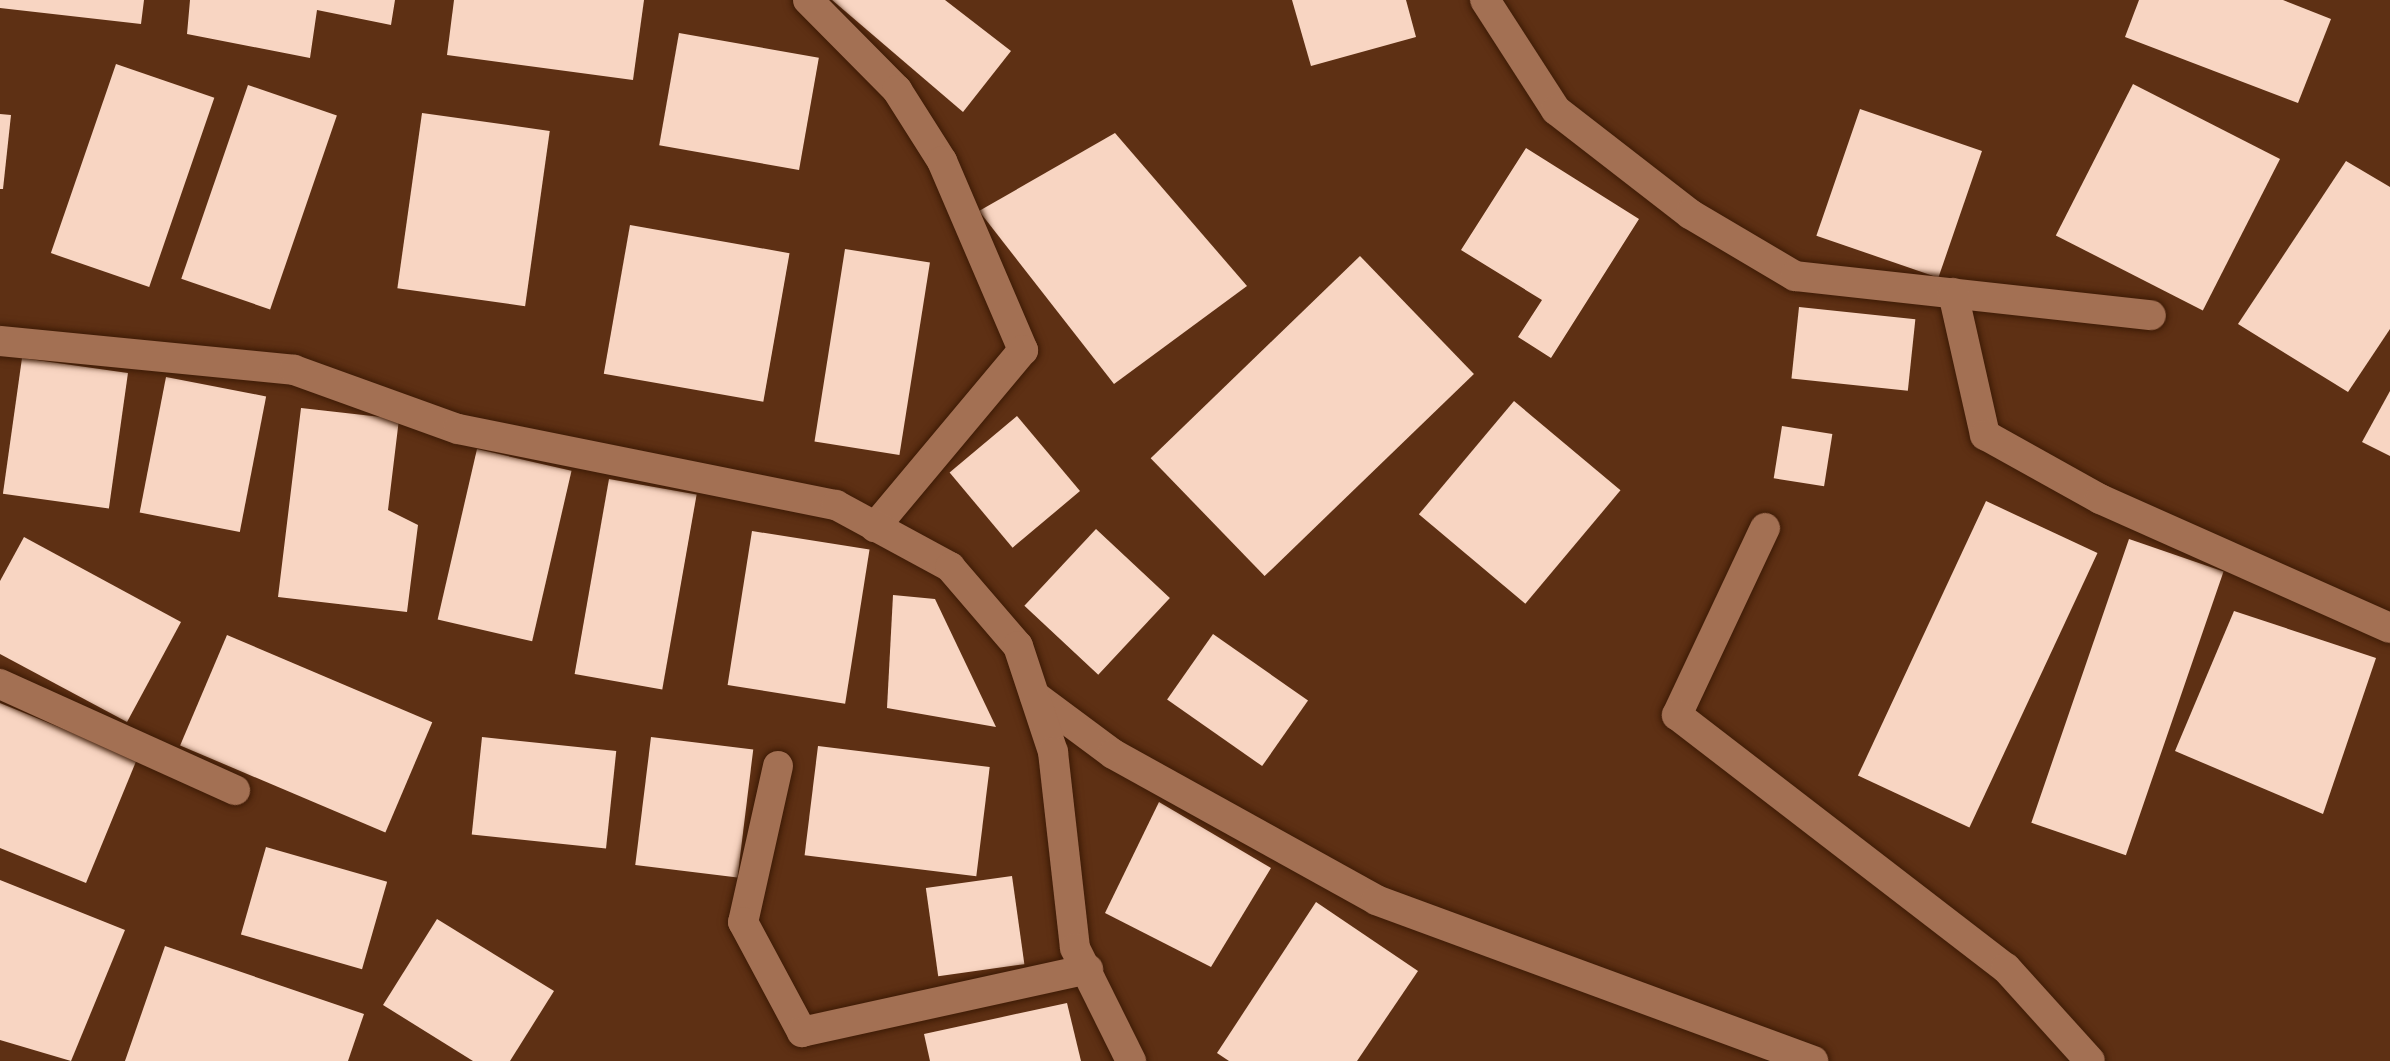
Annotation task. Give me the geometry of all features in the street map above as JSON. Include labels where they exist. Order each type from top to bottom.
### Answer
[{"type":"street","points":[[808,0],[897,90],[942,160],[1023,350],[875,526]]},
{"type":"street","points":[[1485,0],[1556,110],[1690,214],[1796,276],[2151,315]]},
{"type":"street","points":[[1953,293],[1985,434],[2100,499],[2390,628]]},
{"type":"street","points":[[0,341],[294,370],[458,429],[734,479],[836,505],[950,567],[1018,646],[1053,752],[1075,948],[1131,1061]]},
{"type":"street","points":[[1765,528],[1677,715],[2006,968],[2090,1061]]},
{"type":"street","points":[[0,684],[235,790]]},
{"type":"street","points":[[1035,696],[1113,754],[1376,900],[1813,1061]]},
{"type":"street","points":[[778,766],[743,922],[802,1032],[1088,969]]},
{"type":"building","points":[[0,0],[144,0],[141,24],[0,8]]},
{"type":"building","points":[[190,0],[395,0],[391,25],[317,10],[310,58],[187,34]]},
{"type":"building","points":[[454,0],[644,0],[633,80],[447,55]]},
{"type":"building","points":[[832,0],[945,0],[1011,51],[963,112]]},
{"type":"building","points":[[1292,0],[1406,0],[1416,37],[1311,66]]},
{"type":"building","points":[[2139,0],[2283,0],[2331,19],[2298,103],[2125,37]]},
{"type":"building","points":[[679,33],[819,58],[799,170],[659,145]]},
{"type":"building","points":[[116,64],[214,98],[149,287],[51,253]]},
{"type":"building","points":[[2133,84],[2280,159],[2203,310],[2056,235]]},
{"type":"building","points":[[248,85],[337,116],[270,309],[181,279]]},
{"type":"building","points":[[1860,109],[1982,151],[1938,278],[1816,236]]},
{"type":"building","points":[[422,113],[550,131],[525,306],[397,288]]},
{"type":"building","points":[[0,114],[11,115],[3,189],[0,189]]},
{"type":"building","points":[[1115,133],[1247,286],[1114,384],[979,211]]},
{"type":"building","points":[[1526,148],[1639,219],[1551,358],[1518,337],[1542,300],[1461,250]]},
{"type":"building","points":[[2346,161],[2390,187],[2390,329],[2348,392],[2238,324]]},
{"type":"building","points":[[630,225],[790,253],[763,402],[604,374]]},
{"type":"building","points":[[845,249],[930,262],[899,455],[814,442]]},
{"type":"building","points":[[1360,256],[1474,374],[1265,576],[1151,458]]},
{"type":"building","points":[[1799,307],[1915,319],[1908,391],[1791,379]]},
{"type":"building","points":[[22,358],[128,373],[109,509],[3,494]]},
{"type":"building","points":[[166,377],[266,396],[240,532],[140,512]]},
{"type":"building","points":[[2390,391],[2390,456],[2362,442]]},
{"type":"building","points":[[1514,401],[1620,490],[1525,604],[1419,514]]},
{"type":"building","points":[[301,408],[399,419],[388,510],[418,525],[407,612],[278,597]]},
{"type":"building","points":[[1017,416],[1080,491],[1013,548],[950,473]]},
{"type":"building","points":[[1782,426],[1832,434],[1824,486],[1774,478]]},
{"type":"building","points":[[477,449],[572,471],[532,641],[438,620]]},
{"type":"building","points":[[609,479],[697,494],[662,689],[575,674]]},
{"type":"building","points":[[1986,501],[2097,553],[1969,828],[1858,776]]},
{"type":"building","points":[[1096,529],[1170,598],[1098,675],[1024,606]]},
{"type":"building","points":[[752,531],[870,550],[845,704],[728,685]]},
{"type":"building","points":[[24,537],[181,622],[127,722],[0,654],[0,581]]},
{"type":"building","points":[[2129,539],[2224,572],[2126,855],[2031,823]]},
{"type":"building","points":[[893,595],[935,599],[996,727],[887,708]]},
{"type":"building","points":[[2234,611],[2376,658],[2323,814],[2175,751]]},
{"type":"building","points":[[1213,634],[1308,701],[1262,766],[1167,700]]},
{"type":"building","points":[[227,635],[432,722],[385,833],[180,745]]},
{"type":"building","points":[[0,703],[137,759],[86,883],[0,848]]},
{"type":"building","points":[[482,737],[616,751],[606,849],[472,834]]},
{"type":"building","points":[[651,737],[753,750],[738,878],[635,865]]},
{"type":"building","points":[[818,746],[990,767],[976,876],[805,855]]},
{"type":"building","points":[[1159,802],[1271,868],[1211,967],[1105,913]]},
{"type":"building","points":[[266,847],[387,882],[362,969],[241,934]]},
{"type":"building","points":[[1012,876],[1024,964],[938,976],[926,888]]},
{"type":"building","points":[[0,880],[125,930],[71,1061],[0,1040]]},
{"type":"building","points":[[1316,902],[1418,971],[1357,1061],[1229,1061],[1217,1053]]},
{"type":"building","points":[[437,919],[554,991],[510,1061],[473,1061],[383,1005]]},
{"type":"building","points":[[165,946],[364,1014],[348,1061],[125,1061]]},
{"type":"building","points":[[1067,1003],[1081,1061],[930,1061],[924,1034]]}]
